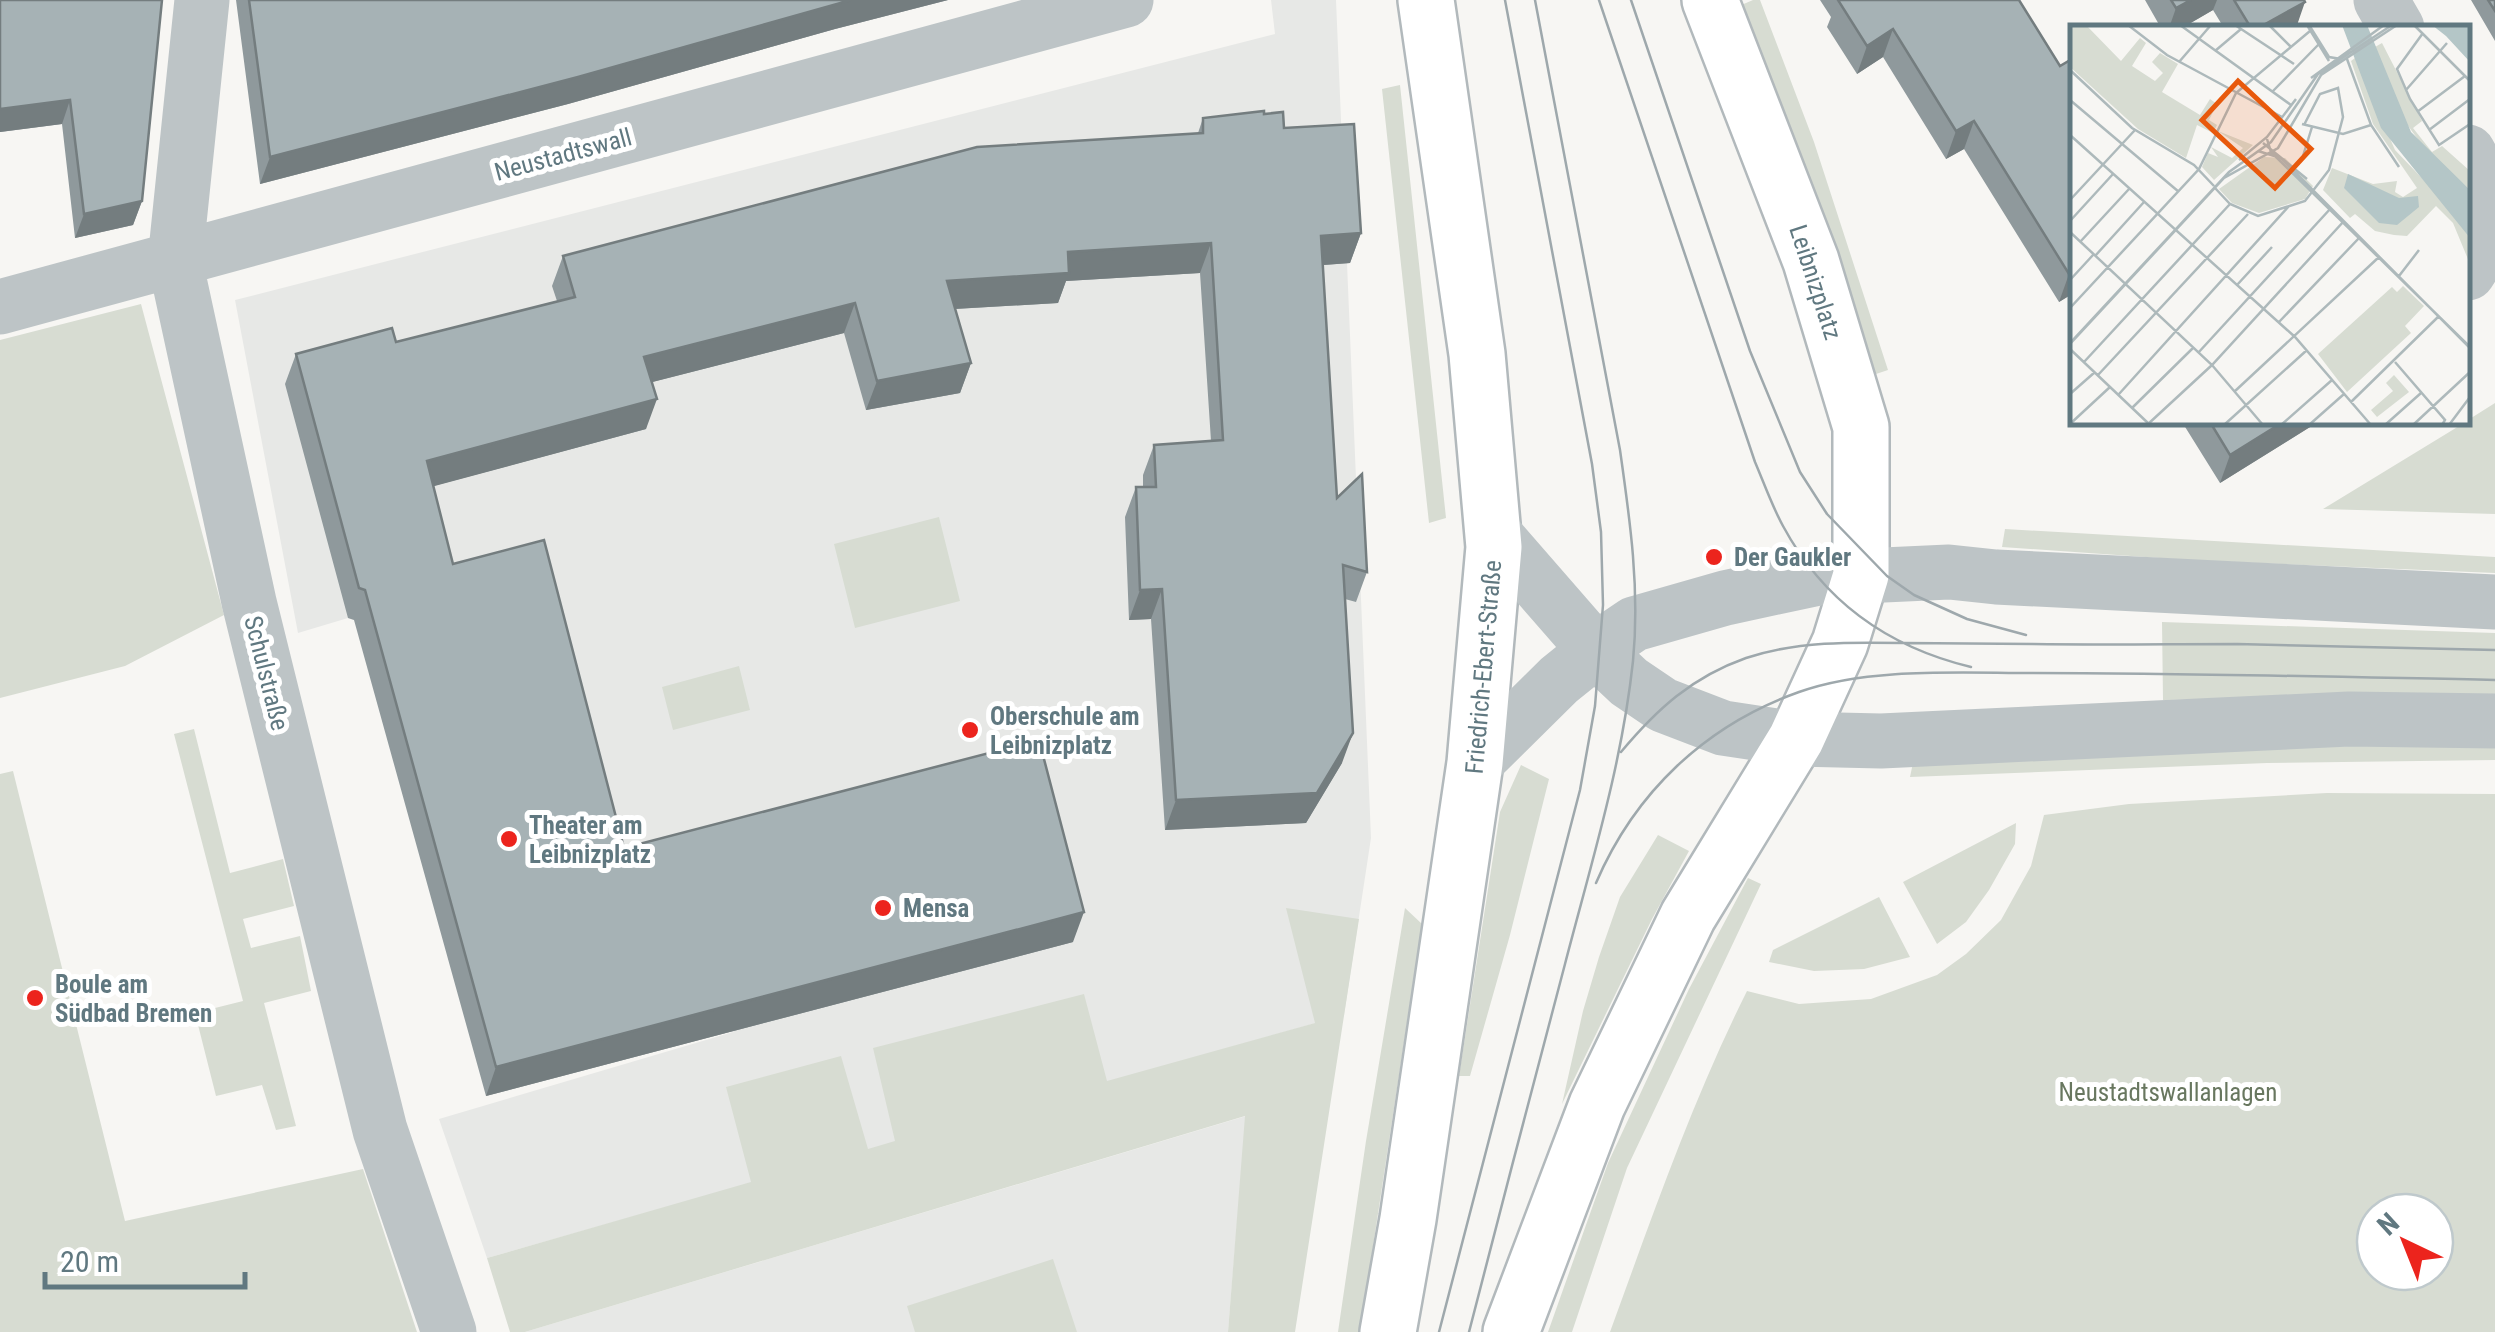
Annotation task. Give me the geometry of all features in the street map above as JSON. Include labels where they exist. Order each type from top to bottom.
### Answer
[{"type":"main road","name":"Friedrich-Ebert-Straße","points":[[1388,1332],[1474,763],[1494,534],[1477,354],[1426,0]]},
{"type":"main road","name":"Leibnizplatz","points":[[1710,0],[1811,261],[1861,427],[1861,576],[1840,643],[1796,739]]},
{"type":"main road","points":[[1512,1332],[1597,1105],[1638,1019],[1688,916],[1796,739]]},
{"type":"street","name":"Schulstraße","points":[[202,0],[175,260],[249,602],[380,1130],[449,1332]]},
{"type":"street","name":"Neustadtswall","points":[[0,307],[1126,0]]},
{"type":"street","points":[[2382,0],[2395,25]]},
{"type":"street","points":[[2470,156],[2487,187],[2491,237],[2470,270]]},
{"type":"street","points":[[1494,534],[1596,652],[1630,682],[1663,705],[1724,728],[1796,739],[1881,742],[2350,719],[2495,721]]},
{"type":"street","points":[[1474,763],[1559,680],[1634,624],[1724,598],[1818,578],[1949,572],[2495,602]]},
{"type":"shaded area","name":"Oberschule am Leibnizplatz","points":[[1271,0],[1336,0],[1371,838],[1344,1015],[487,1258],[439,1119],[733,1032],[736,1027],[618,894],[354,620],[348,618],[298,633],[235,300],[1275,34]]},
{"type":"shaded area","points":[[1246,1116],[1228,1332],[525,1332]]},
{"type":"green space","points":[[1760,0],[1814,142],[1888,370],[1870,376],[1739,6]]},
{"type":"green space","points":[[1400,85],[1446,518],[1429,523],[1382,89]]},
{"type":"green space","points":[[141,304],[224,615],[125,666],[0,698],[0,340]]},
{"type":"green space","points":[[2495,403],[2495,514],[2323,509],[2461,425],[2470,425],[2470,419]]},
{"type":"green space","points":[[939,517],[960,601],[855,628],[834,544]]},
{"type":"green space","points":[[2005,529],[2495,557],[2495,573],[2188,560],[2002,547]]},
{"type":"green space","points":[[2162,622],[2495,633],[2495,698],[2163,700]]},
{"type":"green space","points":[[739,666],[750,710],[673,730],[662,687]]},
{"type":"green space","points":[[194,729],[230,873],[283,859],[294,906],[243,919],[251,948],[300,936],[311,991],[264,1003],[296,1126],[276,1130],[262,1085],[216,1096],[195,1013],[243,1001],[174,734]]},
{"type":"green space","points":[[2495,742],[2495,760],[2267,763],[1910,777],[1914,758]]},
{"type":"green space","points":[[1521,765],[1549,779],[1470,1076],[1459,1076],[1500,812]]},
{"type":"green space","points":[[13,771],[125,1221],[363,1169],[417,1332],[0,1332],[0,774]]},
{"type":"green space","name":"Neustadtswallanlagen","points":[[2327,793],[2495,794],[2495,1332],[1610,1332],[1691,1117],[1747,991],[1799,1004],[1871,999],[1937,975],[2001,920],[2031,866],[2044,815],[2129,804]]},
{"type":"green space","points":[[2016,823],[2015,844],[1989,890],[1966,922],[1937,944],[1903,882]]},
{"type":"green space","points":[[1658,835],[1689,851],[1562,1104],[1583,1011],[1620,897]]},
{"type":"green space","points":[[1748,878],[1761,884],[1627,1168],[1572,1332],[1548,1332],[1608,1163],[1689,989]]},
{"type":"green space","points":[[1879,897],[1910,957],[1864,969],[1814,971],[1769,962],[1773,950]]},
{"type":"green space","points":[[1286,908],[1359,919],[1295,1332],[1228,1332],[1245,1116],[525,1332],[510,1332],[487,1258],[751,1182],[726,1087],[841,1056],[868,1149],[895,1141],[873,1048],[1084,994],[1107,1081],[1315,1023]]},
{"type":"green space","points":[[1405,908],[1422,924],[1360,1332],[1338,1332],[1366,1141]]},
{"type":"green space","points":[[1053,1259],[1077,1332],[915,1332],[907,1306]]},
{"type":"building","points":[[0,0],[162,0],[142,201],[84,214],[70,100],[0,109]]},
{"type":"building","points":[[249,0],[851,0],[578,77],[270,157]]},
{"type":"building","points":[[1838,0],[2019,0],[2060,66],[2070,60],[2069,274],[1974,121],[1956,131],[1893,29],[1867,46]]},
{"type":"building","points":[[2171,0],[2191,0],[2176,8]]},
{"type":"building","points":[[2234,0],[2305,2],[2263,25],[2249,25]]},
{"type":"building","points":[[1283,112],[1284,128],[1354,124],[1361,233],[1321,236],[1337,498],[1362,474],[1367,572],[1343,565],[1353,733],[1317,793],[1176,800],[1162,589],[1140,590],[1136,487],[1156,487],[1154,445],[1223,440],[1211,243],[1068,252],[1069,273],[947,281],[971,363],[877,381],[855,303],[644,357],[657,399],[427,461],[453,564],[544,540],[624,848],[1039,740],[1084,912],[496,1067],[296,354],[392,328],[396,342],[575,297],[563,256],[977,147],[1203,133],[1203,118]]},
{"type":"building","points":[[2212,425],[2278,425],[2230,455]]},
{"type":"tram line","points":[[1439,1332],[1580,790],[1595,706],[1603,605],[1601,532],[1592,464],[1505,0]]},
{"type":"tram line","points":[[1469,1332],[1605,814],[1628,700],[1635,634],[1633,555],[1620,450],[1535,0]]},
{"type":"tram line","points":[[1599,0],[1755,462],[1783,526],[1818,577],[1861,618],[1912,647],[1971,667]]},
{"type":"tram line","points":[[1631,0],[1750,351],[1800,472],[1827,514],[1887,576],[1914,595],[1967,619],[2026,635]]},
{"type":"tram line","points":[[1621,752],[1662,708],[1709,675],[1765,652],[1804,646],[2237,644],[2495,650]]},
{"type":"tram line","points":[[1596,883],[1631,819],[1677,766],[1734,723],[1765,706],[1826,684],[1854,678],[1945,672],[2495,680]]},
{"type":"place","name":"Der Gaukler","points":[[1714,557]]},
{"type":"place","name":"Oberschule am Leibnizplatz","points":[[970,730]]},
{"type":"place","name":"Theater am Leibnizplatz","points":[[509,839]]},
{"type":"place","name":"Mensa","points":[[883,908]]},
{"type":"place","name":"Boule am Südbad Bremen","points":[[35,998]]}]
